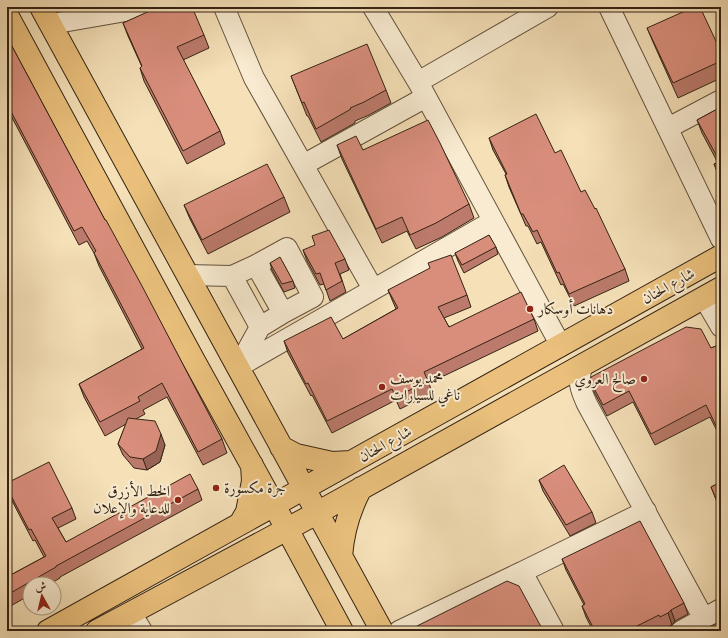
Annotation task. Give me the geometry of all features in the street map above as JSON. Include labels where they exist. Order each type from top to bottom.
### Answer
[{"type":"main road","points":[[7,15],[192,359],[305,561],[342,631]]},
{"type":"main road","points":[[46,16],[382,631]]},
{"type":"main road","name":"شارع الحنان","points":[[48,631],[721,256]]},
{"type":"main road","name":"شارع الحنان","points":[[97,631],[136,622],[253,547],[317,513],[712,293]]},
{"type":"main road","points":[[281,447],[296,454],[332,463],[351,462]]},
{"type":"main road","points":[[240,524],[247,512],[253,481],[252,465]]},
{"type":"main road","points":[[341,556],[342,540],[353,504],[361,488]]},
{"type":"main road","points":[[253,547],[266,548],[295,556],[305,561]]},
{"type":"street","points":[[46,16],[149,7]]},
{"type":"street","points":[[224,7],[254,78],[373,289]]},
{"type":"street","points":[[373,7],[422,89],[561,346]]},
{"type":"street","points":[[303,165],[548,7]]},
{"type":"street","points":[[609,7],[721,239]]},
{"type":"street","points":[[668,128],[721,100]]},
{"type":"street","points":[[238,367],[493,221]]},
{"type":"street","points":[[187,275],[232,276],[287,248],[313,297],[260,327],[238,367]]},
{"type":"street","points":[[256,265],[283,313]]},
{"type":"street","points":[[232,276],[260,327]]},
{"type":"street","points":[[712,293],[721,327]]},
{"type":"street","points":[[583,364],[579,380],[583,396],[646,511],[713,614],[682,631]]},
{"type":"street","points":[[399,631],[646,511]]},
{"type":"street","points":[[522,572],[554,631]]},
{"type":"building","points":[[162,7],[192,7],[204,35],[177,47],[220,131],[183,151],[140,68],[142,66],[123,23]]},
{"type":"building","points":[[694,7],[700,7],[721,52],[721,61],[673,83],[647,28]]},
{"type":"building","points":[[7,37],[142,286],[222,439],[198,452],[162,383],[138,397],[140,401],[100,422],[79,384],[144,348],[94,253],[96,251],[82,227],[74,231],[7,104]]},
{"type":"building","points":[[367,44],[386,90],[350,108],[351,109],[316,129],[304,102],[302,103],[291,76]]},
{"type":"building","points":[[721,107],[721,178],[714,164],[720,162],[697,120]]},
{"type":"building","points":[[536,114],[555,153],[561,150],[581,192],[585,190],[595,209],[596,208],[625,269],[569,294],[559,272],[557,273],[537,230],[533,232],[523,214],[521,214],[505,175],[507,174],[489,138]]},
{"type":"building","points":[[428,120],[469,204],[436,223],[410,235],[402,217],[376,229],[337,145],[356,136],[363,150]]},
{"type":"building","points":[[267,164],[284,197],[202,240],[184,205]]},
{"type":"building","points":[[329,230],[345,259],[335,263],[342,281],[326,290],[320,273],[316,274],[303,250],[315,245],[312,236]]},
{"type":"building","points":[[489,235],[496,247],[462,265],[455,253]]},
{"type":"building","points":[[451,255],[467,295],[438,307],[449,327],[521,292],[534,319],[424,372],[428,381],[396,397],[392,389],[327,421],[308,383],[306,384],[284,341],[331,317],[343,339],[398,308],[388,290],[430,268],[428,263]]},
{"type":"building","points":[[280,257],[293,281],[282,284],[270,263]]},
{"type":"building","points":[[686,327],[701,329],[711,348],[721,344],[721,436],[706,405],[651,434],[629,391],[603,405],[590,381],[591,377]]},
{"type":"building","points":[[128,418],[155,421],[161,434],[156,451],[143,459],[130,457],[118,444]]},
{"type":"building","points":[[49,462],[72,508],[52,518],[66,542],[190,474],[198,489],[40,576],[22,576],[22,586],[7,595],[7,577],[46,556],[31,529],[29,530],[7,488],[7,483]]},
{"type":"building","points":[[564,465],[592,512],[566,525],[539,480]]},
{"type":"building","points":[[721,482],[721,510],[711,487]]},
{"type":"building","points":[[640,521],[684,603],[660,617],[659,615],[627,631],[595,631],[582,606],[585,604],[562,559]]},
{"type":"building","points":[[507,581],[519,586],[540,625],[545,631],[416,631],[417,626]]},
{"type":"building","points":[[721,621],[721,631],[701,631]]},
{"type":"place","name":"دهانات أوسكار","points":[[530,309]]},
{"type":"place","name":"صالح العروي","points":[[644,379]]},
{"type":"place","name":"محمد يوسف ناغي للسيارات","points":[[382,387]]},
{"type":"place","name":"جرة مكسورة","points":[[216,488]]},
{"type":"place","name":"الخط الأزرق للدعاية والإعلان","points":[[178,500]]}]
